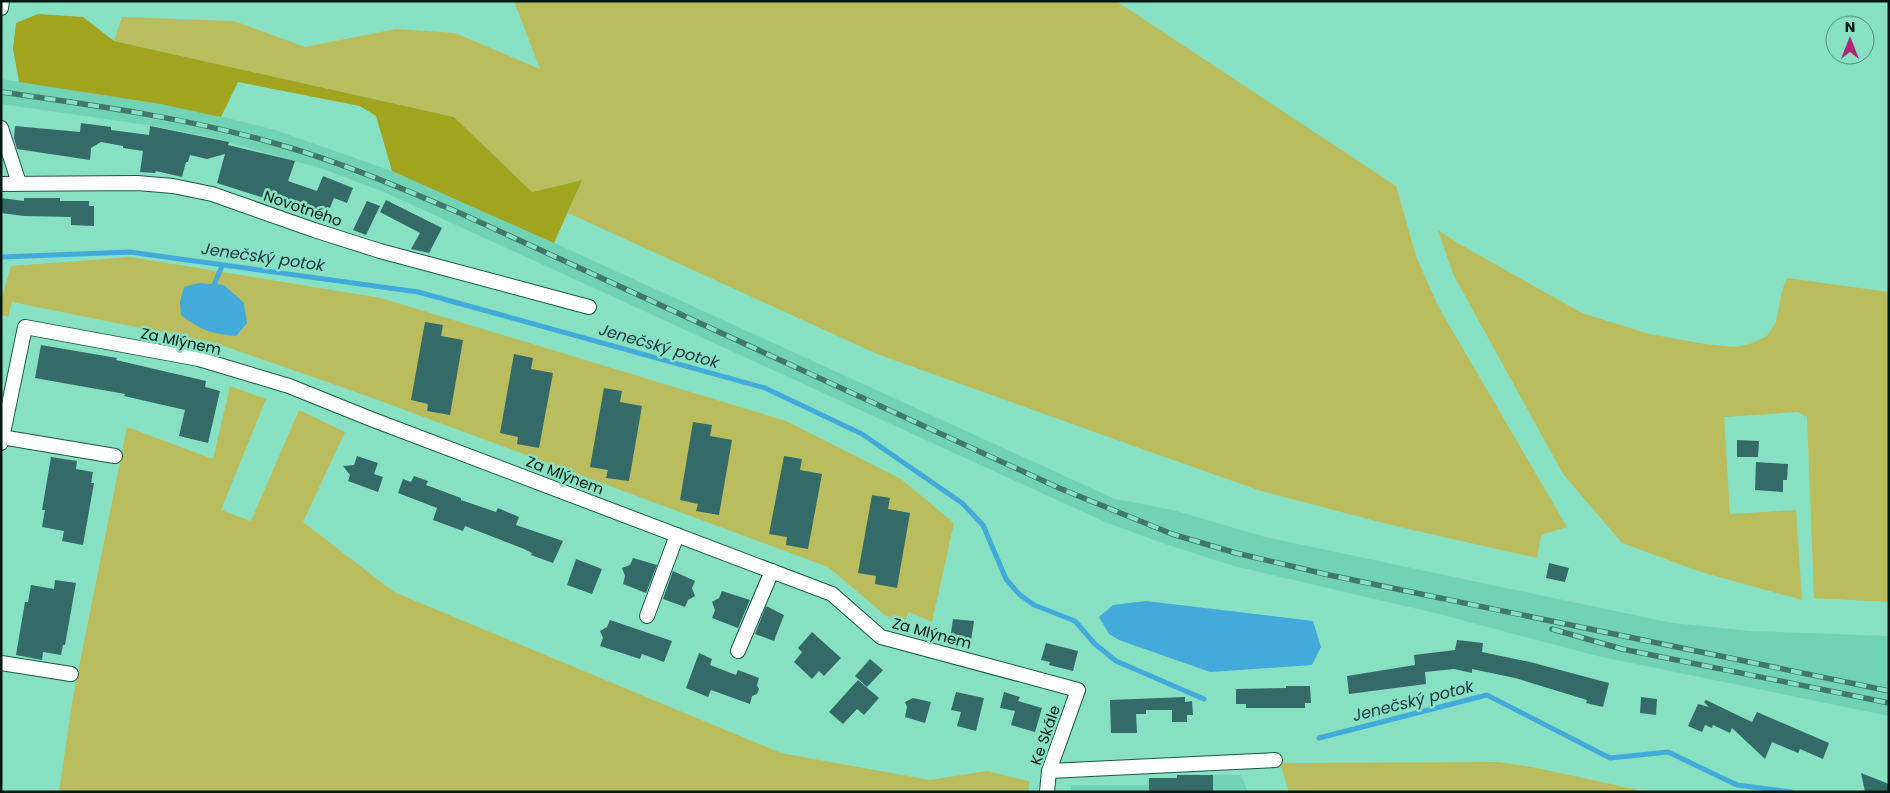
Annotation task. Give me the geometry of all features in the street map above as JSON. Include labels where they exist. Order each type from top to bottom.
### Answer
[{"type":"street","points":[[1,8],[2,1]]},
{"type":"street","points":[[1,128],[19,183]]},
{"type":"street","name":"Novotného","points":[[1,184],[137,183],[173,186],[212,194],[380,251],[589,307]]},
{"type":"street","name":"Za Mlýnem","points":[[2,439],[25,327],[199,359],[289,386],[380,423],[832,594],[881,637],[1078,690]]},
{"type":"street","points":[[2,439],[115,456]]},
{"type":"street","points":[[647,616],[677,535]]},
{"type":"street","points":[[738,651],[772,571]]},
{"type":"street","points":[[1,663],[71,674]]},
{"type":"street","name":"Ke Skále","points":[[1047,792],[1049,771],[1078,690]]},
{"type":"street","points":[[1049,771],[1275,760]]},
{"type":"shaded area","points":[[514,1],[1116,1],[1396,186],[1416,256],[1438,306],[1567,527],[1541,535],[1537,558],[1395,526],[1261,491],[877,354],[568,213],[581,180],[532,192],[454,117],[114,41],[122,17],[234,21],[305,47],[396,29],[455,33],[540,69]]},
{"type":"shaded area","points":[[38,14],[83,17],[114,41],[454,117],[532,192],[582,180],[554,243],[392,171],[376,116],[360,106],[238,82],[221,117],[160,104],[19,82],[13,49],[16,23]]},
{"type":"shaded area","points":[[1,79],[160,104],[215,115],[275,130],[392,171],[467,203],[1115,499],[1173,510],[1265,537],[1672,623],[1750,631],[1889,636],[1889,716],[1597,656],[1439,614],[1234,566],[1168,545],[1105,522],[384,192],[323,169],[210,137],[154,126],[1,104]]},
{"type":"shaded area","points":[[1438,230],[1461,245],[1582,313],[1649,334],[1705,344],[1734,347],[1750,344],[1767,336],[1776,322],[1782,291],[1787,278],[1889,292],[1889,602],[1814,598],[1807,417],[1798,412],[1724,417],[1730,514],[1796,510],[1802,600],[1701,572],[1622,543],[1563,474],[1453,274]]},
{"type":"shaded area","points":[[130,257],[381,298],[786,421],[901,479],[954,523],[932,622],[909,612],[904,622],[886,616],[828,567],[367,396],[215,343],[12,302],[8,317],[1,315],[1,300],[11,266]]},
{"type":"shaded area","points":[[230,386],[266,399],[221,510],[251,521],[299,410],[345,432],[303,522],[394,592],[781,753],[930,780],[987,771],[1029,781],[1028,792],[59,792],[73,697],[127,427],[213,459]]},
{"type":"shaded area","points":[[1498,762],[1532,767],[1648,792],[1289,792],[1280,763]]},
{"type":"shaded area","points":[[1177,775],[1241,775],[1248,792],[1070,792],[1071,785],[1146,785],[1149,782],[1149,778],[1177,778]]},
{"type":"water","points":[[199,283],[224,285],[244,303],[247,323],[236,336],[207,330],[181,315],[180,302],[184,287]]},
{"type":"water","points":[[1146,601],[1313,621],[1321,647],[1312,665],[1210,672],[1119,640],[1109,634],[1099,617],[1113,605]]},
{"type":"building","points":[[81,123],[111,127],[111,130],[149,135],[150,126],[229,142],[228,145],[295,161],[288,181],[317,191],[323,176],[353,188],[347,203],[334,198],[330,208],[327,207],[322,219],[292,207],[217,183],[225,154],[207,159],[190,155],[182,177],[156,171],[155,173],[140,172],[143,151],[123,148],[123,146],[101,142],[91,148],[90,160],[17,149],[14,138],[15,126],[80,132]]},
{"type":"building","points":[[1,198],[24,201],[24,198],[60,198],[60,201],[89,201],[89,206],[94,206],[94,226],[71,225],[71,217],[24,216],[1,213]]},
{"type":"building","points":[[386,200],[442,228],[429,253],[411,249],[420,233],[380,212]]},
{"type":"building","points":[[367,201],[380,206],[366,235],[353,230]]},
{"type":"building","points":[[425,322],[443,325],[441,336],[463,340],[450,415],[427,411],[428,404],[411,400]]},
{"type":"building","points":[[41,345],[117,358],[116,360],[206,381],[205,387],[220,391],[208,443],[179,436],[185,410],[124,396],[125,394],[35,378]]},
{"type":"building","points":[[514,354],[533,358],[531,369],[553,373],[539,448],[517,444],[518,437],[500,433]]},
{"type":"building","points":[[604,388],[622,391],[620,402],[642,406],[629,481],[606,478],[608,470],[590,467]]},
{"type":"building","points":[[693,422],[712,425],[710,436],[732,440],[719,515],[696,511],[698,504],[680,500]]},
{"type":"building","points":[[1737,440],[1759,441],[1758,457],[1737,457]]},
{"type":"building","points":[[357,456],[378,463],[374,474],[383,477],[378,492],[348,481],[350,475],[343,466],[354,465]]},
{"type":"building","points":[[784,456],[802,459],[800,470],[822,474],[808,549],[786,545],[787,537],[769,534]]},
{"type":"building","points":[[51,457],[77,461],[76,469],[93,472],[91,483],[94,483],[83,545],[62,541],[64,531],[42,527],[45,510],[42,510]]},
{"type":"building","points":[[1756,462],[1788,464],[1787,480],[1783,480],[1783,492],[1755,490]]},
{"type":"building","points":[[414,476],[428,481],[426,485],[461,498],[461,500],[496,512],[498,508],[519,517],[516,525],[563,541],[553,563],[531,555],[532,553],[524,549],[465,526],[463,531],[433,520],[437,508],[398,493],[403,479],[411,482]]},
{"type":"building","points":[[872,495],[890,498],[888,509],[910,513],[897,588],[875,584],[876,576],[858,573]]},
{"type":"building","points":[[633,558],[657,565],[646,593],[623,584],[625,576],[622,568],[630,565]]},
{"type":"building","points":[[576,559],[602,569],[592,594],[567,585]]},
{"type":"building","points":[[1549,563],[1569,568],[1565,582],[1546,578]]},
{"type":"building","points":[[673,571],[695,581],[692,588],[695,596],[688,600],[685,607],[663,599]]},
{"type":"building","points":[[55,580],[76,583],[65,645],[63,645],[61,655],[43,652],[42,660],[16,655],[25,602],[28,602],[31,585],[54,589]]},
{"type":"building","points":[[722,591],[750,600],[738,628],[712,618],[715,610],[712,602],[719,598]]},
{"type":"building","points":[[766,606],[784,615],[774,641],[755,634]]},
{"type":"building","points":[[953,619],[974,621],[971,641],[950,639]]},
{"type":"building","points":[[610,620],[672,641],[664,662],[642,654],[640,659],[600,646],[603,638],[600,631],[607,627]]},
{"type":"building","points":[[812,632],[841,658],[824,676],[819,671],[812,679],[794,662],[802,652],[798,648]]},
{"type":"building","points":[[1457,640],[1483,643],[1482,652],[1530,662],[1609,683],[1603,707],[1586,703],[1587,700],[1515,678],[1472,669],[1472,673],[1454,669],[1425,672],[1426,684],[1349,694],[1347,676],[1415,665],[1414,655],[1455,650]]},
{"type":"building","points":[[1046,643],[1078,651],[1073,671],[1049,665],[1050,662],[1041,660]]},
{"type":"building","points":[[699,653],[712,659],[710,665],[736,675],[738,670],[759,678],[757,685],[759,689],[757,694],[752,696],[750,704],[711,690],[708,697],[686,688]]},
{"type":"building","points":[[870,659],[883,670],[867,687],[855,676]]},
{"type":"building","points":[[858,680],[879,698],[864,715],[857,709],[843,724],[829,712]]},
{"type":"building","points":[[1286,686],[1310,686],[1311,703],[1305,703],[1305,708],[1246,708],[1246,704],[1236,704],[1236,689],[1286,688]]},
{"type":"building","points":[[956,692],[984,698],[976,731],[957,726],[961,712],[951,710]]},
{"type":"building","points":[[1004,692],[1020,697],[1018,701],[1042,708],[1035,732],[1011,725],[1015,711],[1000,708]]},
{"type":"building","points":[[1185,697],[1185,702],[1192,701],[1193,715],[1187,715],[1187,722],[1172,722],[1172,710],[1146,710],[1146,714],[1136,714],[1137,733],[1111,733],[1110,700]]},
{"type":"building","points":[[1641,697],[1657,699],[1656,715],[1640,713]]},
{"type":"building","points":[[913,698],[931,702],[925,723],[905,717],[907,707],[905,702]]},
{"type":"building","points":[[1706,700],[1752,722],[1757,712],[1829,743],[1823,759],[1800,749],[1798,753],[1772,742],[1765,759],[1732,728],[1730,733],[1713,725],[1712,728],[1705,725],[1702,732],[1688,726],[1698,704],[1709,707],[1704,702]]},
{"type":"building","points":[[1861,773],[1889,784],[1889,792],[1865,792]]},
{"type":"building","points":[[1177,775],[1213,775],[1213,792],[1149,792],[1149,778],[1177,778]]},
{"type":"waterway","name":"Jenečský potok","points":[[1,257],[130,252],[418,292],[765,388],[862,434],[962,503],[983,525],[1006,579],[1020,595],[1034,605],[1075,621],[1095,644],[1116,661],[1204,699]]},
{"type":"waterway","points":[[214,285],[222,266]]},
{"type":"waterway","name":"Jenečský potok","points":[[1319,738],[1487,695],[1610,758],[1668,752],[1737,785],[1791,792]]},
{"type":"railway","points":[[1,92],[136,112],[204,125],[295,149],[391,184],[462,214],[1059,488],[1172,534],[1236,553],[1329,575],[1889,691]]},
{"type":"railway","points":[[1552,629],[1622,649],[1889,703]]}]
